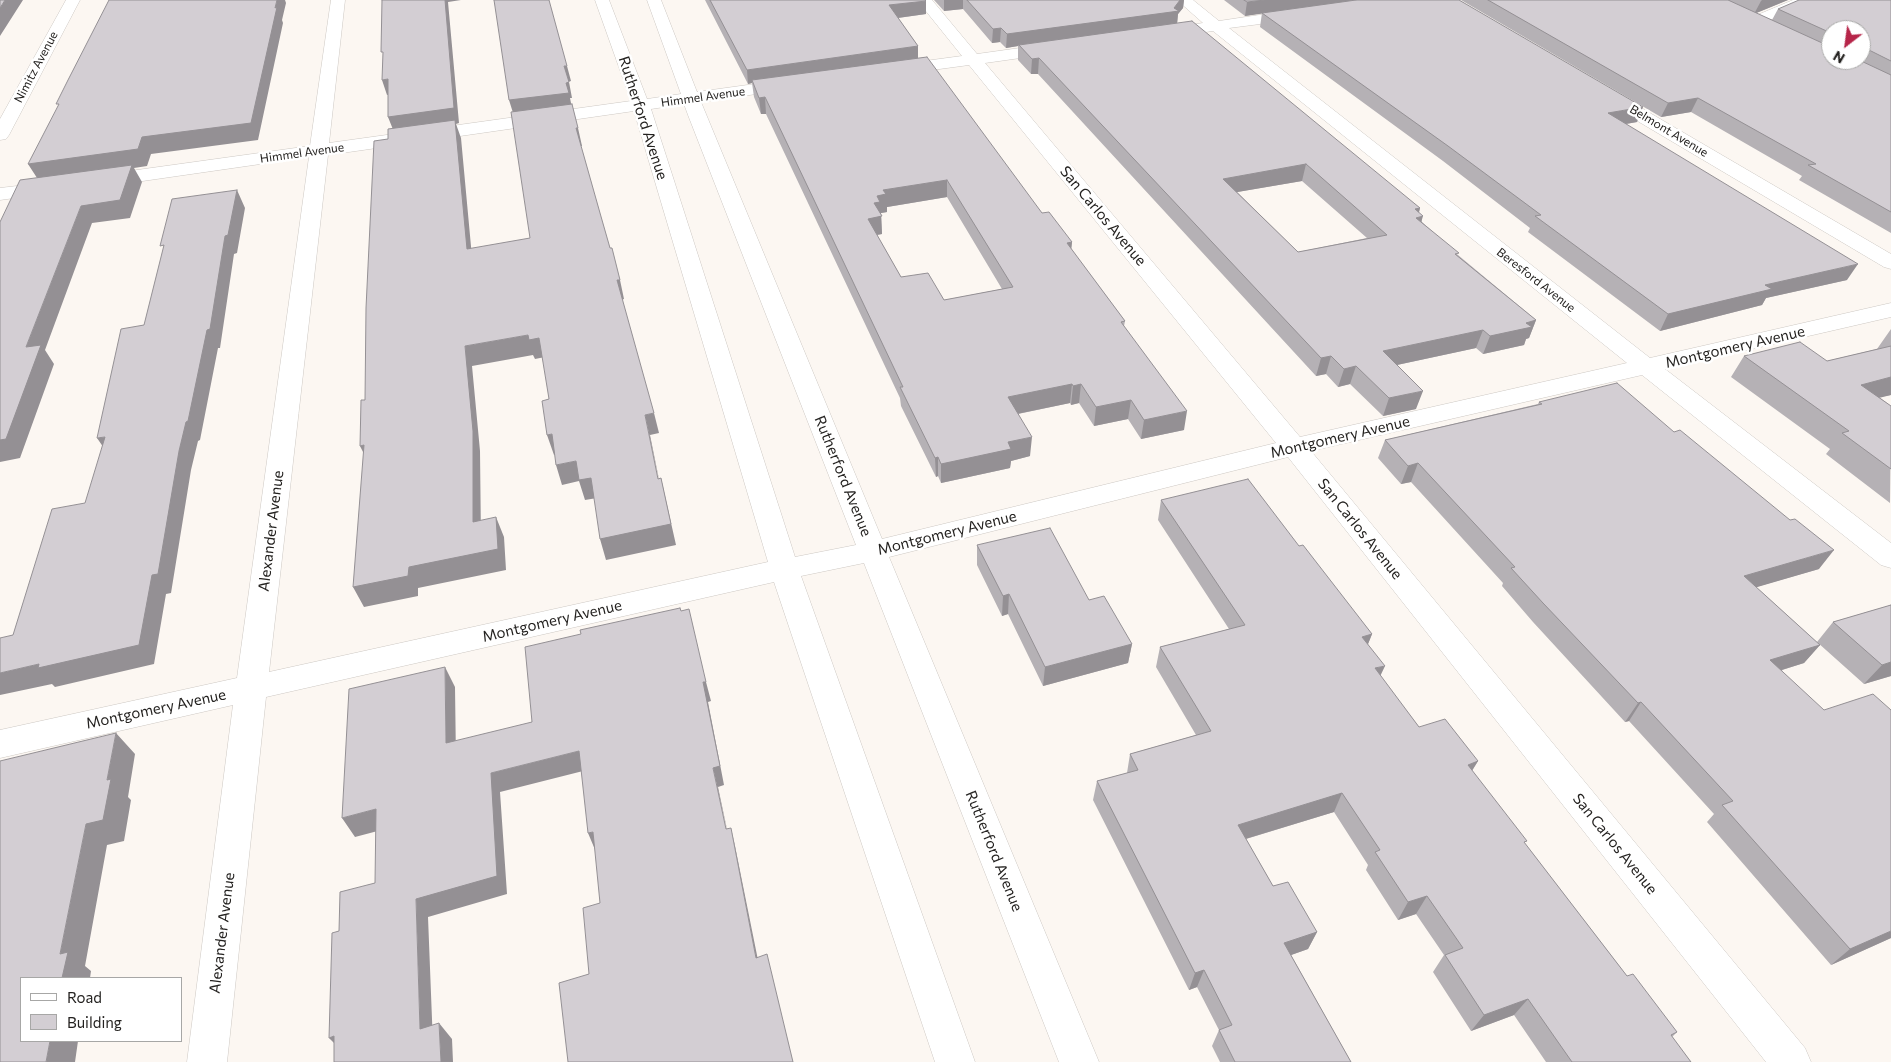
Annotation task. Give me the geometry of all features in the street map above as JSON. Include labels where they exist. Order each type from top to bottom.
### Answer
[{"type":"street","name":"Nimitz Avenue","points":[[0,135],[73,0]]},
{"type":"street","name":"Alexander Avenue","points":[[207,1062],[251,688],[338,0]]},
{"type":"street","name":"Rutherford Avenue","points":[[602,0],[641,106],[785,571],[955,1062]]},
{"type":"street","name":"Rutherford Avenue","points":[[654,0],[1079,1062]]},
{"type":"street","name":"San Carlos Avenue","points":[[924,0],[1294,447],[1791,1062]]},
{"type":"street","name":"Beresford Avenue","points":[[1184,0],[1647,368],[1891,558]]},
{"type":"street","points":[[1755,22],[1806,0]]},
{"type":"street","points":[[1146,36],[1318,12]]},
{"type":"street","points":[[1740,14],[1772,30]]},
{"type":"street","points":[[878,73],[1068,47]]},
{"type":"street","name":"Himmel Avenue","points":[[87,182],[812,82]]},
{"type":"street","name":"Belmont Avenue","points":[[1592,86],[1891,263]]},
{"type":"street","points":[[0,194],[68,185]]},
{"type":"street","name":"Montgomery Avenue","points":[[0,744],[739,579],[785,571],[874,551],[1294,447],[1647,368],[1891,310]]},
{"type":"building","points":[[0,0],[5,0],[0,8]]},
{"type":"building","points":[[109,0],[277,0],[251,123],[142,137],[138,149],[28,164]]},
{"type":"building","points":[[382,0],[445,0],[454,108],[388,117],[388,79],[382,80]]},
{"type":"building","points":[[494,0],[549,0],[567,66],[564,66],[569,82],[566,83],[569,93],[509,100]]},
{"type":"building","points":[[710,0],[926,1],[889,5],[918,46],[747,70]]},
{"type":"building","points":[[967,0],[1180,0],[1174,8],[1179,11],[1007,34],[1001,28],[993,29]]},
{"type":"building","points":[[1244,0],[1265,0],[1247,2]]},
{"type":"building","points":[[1356,0],[1459,0],[1643,107],[1608,113],[1858,264],[1765,285],[1772,289],[1668,314],[1535,216],[1541,215],[1448,146],[1262,13]]},
{"type":"building","points":[[1488,0],[1728,0],[1821,42],[1821,70],[1871,70],[1871,66],[1891,75],[1891,212],[1808,165],[1816,164],[1698,98],[1668,103]]},
{"type":"building","points":[[1799,0],[1891,0],[1891,61],[1871,51],[1871,20],[1821,20],[1821,28],[1778,9]]},
{"type":"building","points":[[1192,21],[1420,208],[1415,209],[1423,216],[1416,218],[1459,253],[1455,254],[1536,320],[1526,323],[1532,327],[1490,336],[1483,330],[1383,351],[1423,391],[1389,398],[1356,366],[1344,369],[1331,356],[1321,358],[1039,58],[1032,59],[1019,45]],"holes":[[[1306,164],[1387,235],[1298,252],[1223,179]]]},
{"type":"building","points":[[927,57],[1042,213],[1049,212],[1072,242],[1067,243],[1125,321],[1121,322],[1187,411],[1144,420],[1131,400],[1096,407],[1081,384],[1073,386],[1072,384],[1008,397],[1032,437],[1008,442],[1011,449],[941,464],[938,457],[935,458],[900,387],[903,387],[765,97],[759,98],[752,80]],"holes":[[[947,180],[1013,287],[944,300],[928,273],[901,277],[868,219],[882,216],[874,203],[880,202],[877,196],[886,194],[883,190]]]},
{"type":"building","points":[[572,104],[578,128],[576,128],[610,248],[612,248],[620,280],[617,280],[654,413],[645,415],[658,479],[661,478],[671,524],[600,539],[591,478],[579,480],[576,461],[556,465],[552,434],[547,435],[542,401],[549,399],[539,338],[529,340],[528,335],[465,346],[473,431],[473,522],[496,517],[498,549],[409,567],[408,576],[353,587],[364,445],[360,446],[361,400],[365,400],[366,308],[374,141],[388,139],[388,129],[455,120],[467,249],[530,238],[511,112]]},
{"type":"building","points":[[132,165],[120,200],[81,206],[26,347],[41,345],[6,439],[0,440],[0,222],[20,180]]},
{"type":"building","points":[[237,190],[228,235],[225,236],[210,329],[207,330],[188,421],[186,422],[179,451],[158,574],[152,575],[139,645],[38,668],[39,664],[0,673],[0,638],[13,635],[52,509],[85,503],[105,437],[97,438],[121,329],[144,325],[164,245],[160,246],[172,199]]},
{"type":"building","points":[[1800,342],[1827,361],[1891,346],[1891,377],[1861,385],[1891,406],[1891,469],[1842,433],[1849,431],[1744,356]]},
{"type":"building","points":[[1617,383],[1674,432],[1680,430],[1790,520],[1795,519],[1834,550],[1744,576],[1820,645],[1770,660],[1824,710],[1873,694],[1891,710],[1891,931],[1850,949],[1722,805],[1733,801],[1641,702],[1638,703],[1543,603],[1511,568],[1515,567],[1418,463],[1408,466],[1385,440],[1542,404],[1539,402]]},
{"type":"building","points":[[1248,479],[1299,546],[1303,545],[1372,634],[1362,637],[1385,666],[1375,668],[1419,727],[1445,719],[1478,761],[1468,765],[1527,841],[1524,842],[1627,976],[1633,974],[1677,1032],[1671,1035],[1691,1062],[1572,1062],[1528,999],[1484,1015],[1445,955],[1463,948],[1427,896],[1408,902],[1375,852],[1380,850],[1342,793],[1238,825],[1273,886],[1288,882],[1317,932],[1284,943],[1351,1062],[1235,1062],[1219,1030],[1232,1025],[1204,970],[1195,973],[1097,781],[1138,770],[1130,754],[1211,731],[1160,647],[1245,625],[1161,500]]},
{"type":"building","points":[[1050,528],[1089,600],[1104,596],[1132,644],[1045,667],[1009,594],[1003,596],[977,545]]},
{"type":"building","points":[[1891,605],[1891,662],[1882,665],[1833,622]]},
{"type":"building","points":[[680,608],[681,611],[689,609],[706,682],[703,682],[720,766],[713,768],[726,829],[731,828],[756,958],[767,954],[793,1062],[568,1062],[559,983],[589,974],[583,908],[600,903],[593,832],[588,833],[579,751],[491,773],[497,876],[416,899],[420,1029],[439,1023],[441,1062],[334,1062],[334,1036],[329,1038],[332,933],[339,931],[340,892],[375,883],[376,809],[342,818],[349,689],[445,667],[446,743],[532,722],[525,647],[581,634],[580,630]]},
{"type":"building","points":[[116,733],[107,780],[111,779],[103,820],[86,824],[60,954],[68,952],[62,977],[20,977],[20,1042],[50,1042],[46,1062],[0,1062],[0,761]]}]
